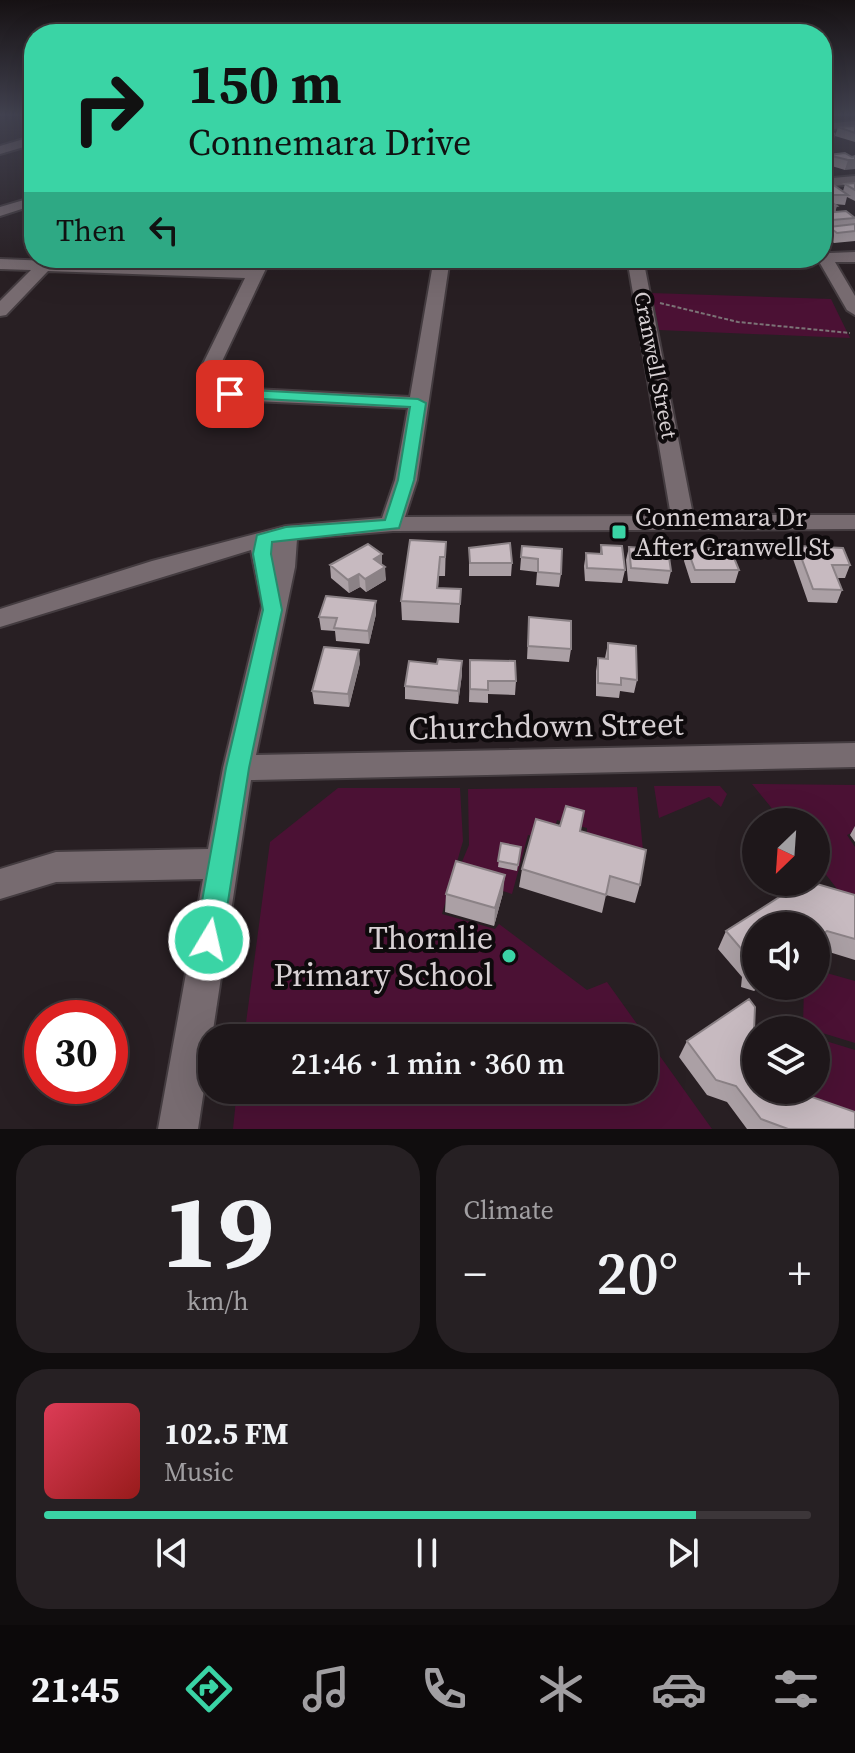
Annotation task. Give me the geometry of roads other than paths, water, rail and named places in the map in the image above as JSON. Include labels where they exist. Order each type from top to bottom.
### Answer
[{"type":"street","points":[[832,182],[855,180]]},
{"type":"street","points":[[0,212],[24,204]]},
{"type":"street","points":[[832,256],[855,257]]},
{"type":"street","points":[[0,264],[24,265]]},
{"type":"street","points":[[0,311],[42,268]]},
{"type":"street","points":[[258,268],[207,374],[208,387],[230,394],[418,403]]},
{"type":"street","points":[[403,524],[414,505],[406,480],[440,268]]},
{"type":"street","name":"Cranwell Street","points":[[637,268],[676,471],[677,495],[695,523]]},
{"type":"street","points":[[831,268],[855,310]]},
{"type":"street","points":[[0,618],[275,536],[403,524],[855,522]]},
{"type":"street","points":[[178,1129],[238,768],[272,610],[262,554],[275,536]]},
{"type":"street","name":"Churchdown Street","points":[[238,768],[855,755]]},
{"type":"street","points":[[0,884],[56,867],[221,864]]},
{"type":"place","name":"Connemara Dr After Cranwell St","points":[[619,532]]},
{"type":"place","name":"Thornlie Primary School","points":[[509,956]]}]
